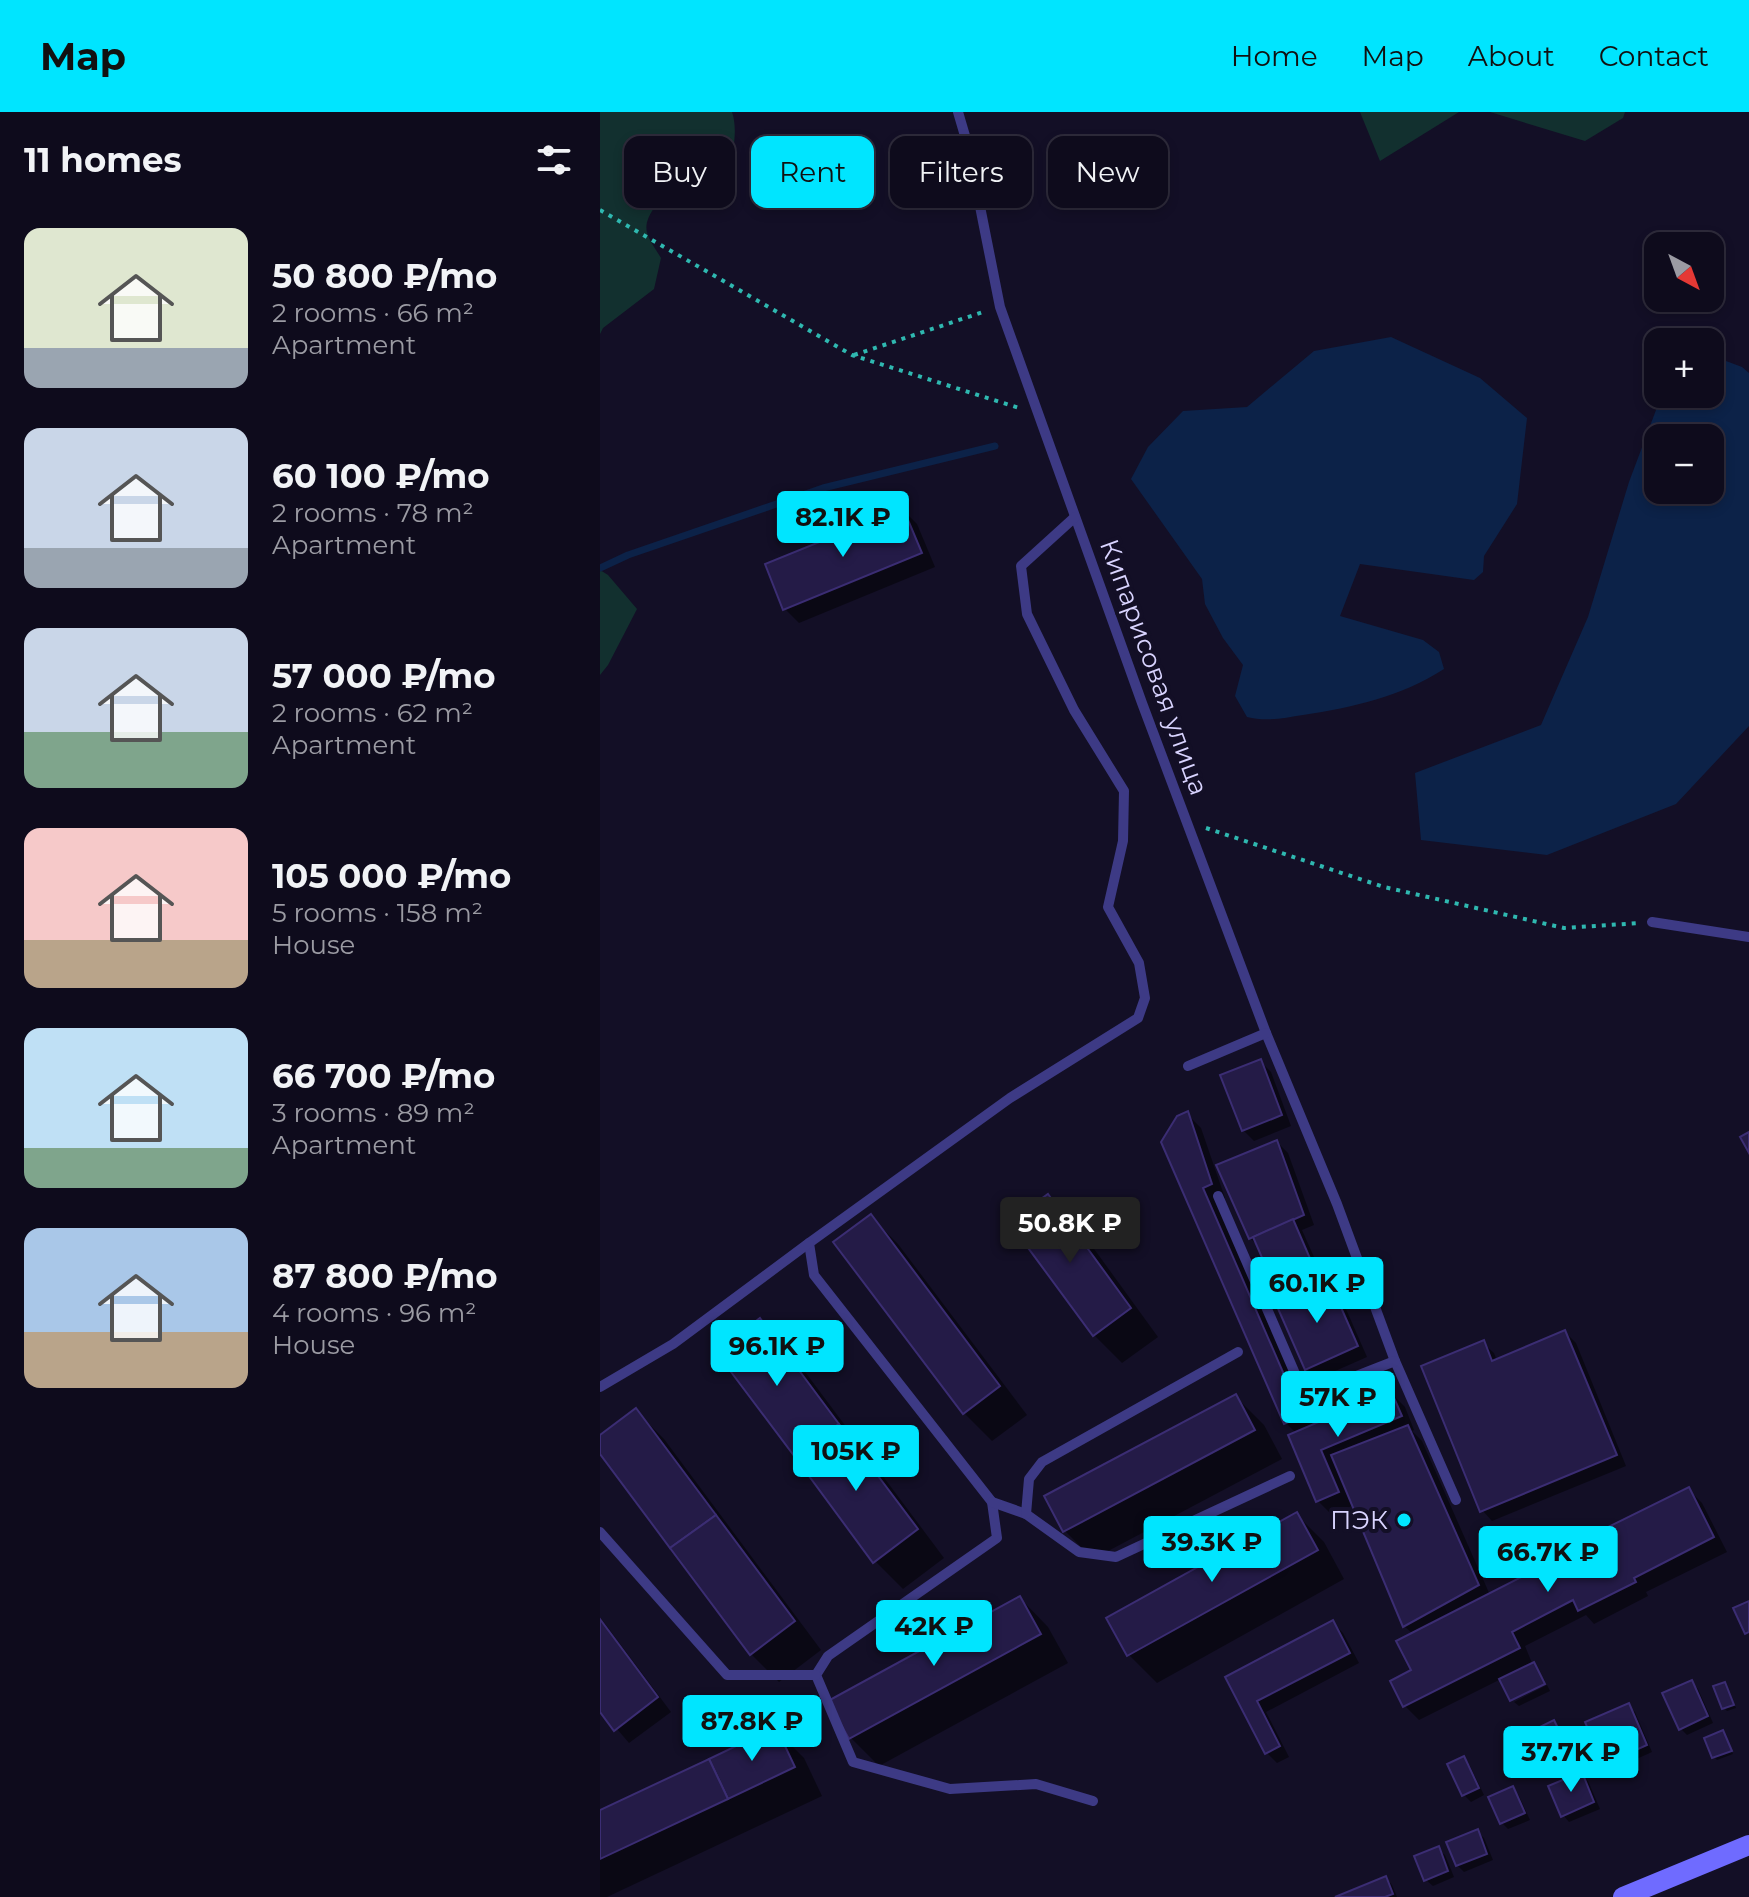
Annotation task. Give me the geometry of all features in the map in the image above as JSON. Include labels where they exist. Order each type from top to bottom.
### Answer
[{"type":"street","points":[[1623,1897],[1749,1845]]},
{"type":"lane","name":"Кипарисовая улица","points":[[958,112],[968,146],[1000,307],[1142,703],[1188,822]]},
{"type":"lane","points":[[600,1387],[673,1344],[1010,1098],[1138,1018],[1145,998],[1139,963],[1108,907],[1123,841],[1124,791],[1074,710],[1027,614],[1021,566],[1075,517]]},
{"type":"lane","points":[[1188,822],[1266,1033],[1337,1204],[1395,1361],[1456,1500]]},
{"type":"lane","points":[[1652,922],[1749,937]]},
{"type":"lane","points":[[1188,1066],[1266,1033]]},
{"type":"lane","points":[[1218,1196],[1303,1392],[1308,1395],[1395,1361]]},
{"type":"lane","points":[[809,1243],[814,1275],[992,1502],[997,1538],[828,1656],[816,1675]]},
{"type":"lane","points":[[1026,1514],[1029,1479],[1042,1462],[1238,1352]]},
{"type":"lane","points":[[992,1502],[1026,1514],[1079,1552],[1116,1557],[1290,1476]]},
{"type":"lane","points":[[600,1532],[727,1675],[816,1675]]},
{"type":"lane","points":[[816,1675],[853,1762],[950,1789],[1036,1784],[1093,1801]]},
{"type":"path","points":[[600,210],[852,355],[1039,414]]},
{"type":"path","points":[[852,355],[1000,307]]},
{"type":"path","name":"Кипарисовая улица","points":[[1188,822],[1384,887],[1564,928],[1652,922]]},
{"type":"green space","points":[[600,112],[732,112],[735,136],[624,136],[624,208],[654,208],[646,226],[661,258],[654,289],[603,328],[600,334]]},
{"type":"green space","points":[[1360,112],[1459,112],[1380,161]]},
{"type":"green space","points":[[1490,112],[1625,112],[1623,118],[1585,141]]},
{"type":"green space","points":[[600,570],[637,609],[600,675]]},
{"type":"water","points":[[1391,337],[1480,378],[1527,418],[1517,504],[1484,556],[1483,572],[1474,580],[1360,564],[1340,616],[1423,640],[1439,652],[1444,669],[1411,687],[1358,704],[1282,718],[1247,717],[1235,696],[1243,665],[1223,638],[1205,604],[1202,579],[1131,479],[1148,447],[1183,411],[1247,407],[1314,351]]},
{"type":"water","points":[[1724,360],[1749,373],[1749,726],[1676,804],[1547,855],[1421,840],[1415,773],[1541,725],[1588,617],[1644,442],[1644,504],[1724,504],[1724,424],[1651,424],[1657,408],[1724,408]]},
{"type":"building","points":[[903,508],[922,553],[783,610],[765,564]]},
{"type":"building","points":[[1261,1059],[1282,1115],[1242,1131],[1220,1075]]},
{"type":"building","points":[[1188,1111],[1212,1184],[1203,1188],[1302,1416],[1284,1424],[1161,1142],[1177,1116]]},
{"type":"building","points":[[1749,1132],[1749,1153],[1740,1137]]},
{"type":"building","points":[[1277,1140],[1304,1215],[1249,1239],[1216,1165]]},
{"type":"building","points":[[1048,1194],[1131,1308],[1093,1336],[1009,1222]]},
{"type":"building","points":[[871,1214],[1000,1386],[963,1414],[833,1242]]},
{"type":"building","points":[[1293,1219],[1321,1284],[1281,1301],[1253,1237]]},
{"type":"building","points":[[1329,1280],[1358,1346],[1305,1370],[1276,1304]]},
{"type":"building","points":[[760,1318],[839,1424],[795,1457],[716,1352]]},
{"type":"building","points":[[1565,1330],[1617,1455],[1480,1512],[1421,1366],[1484,1340],[1492,1361]]},
{"type":"building","points":[[1391,1391],[1402,1416],[1321,1450],[1339,1492],[1316,1502],[1288,1435]]},
{"type":"building","points":[[1236,1394],[1255,1430],[1063,1532],[1044,1496]]},
{"type":"building","points":[[636,1408],[716,1515],[670,1548],[600,1454],[600,1435]]},
{"type":"building","points":[[839,1424],[918,1529],[873,1563],[795,1457]]},
{"type":"building","name":"ПЭК","points":[[1408,1425],[1479,1585],[1403,1627],[1331,1455]]},
{"type":"building","points":[[1689,1487],[1714,1537],[1578,1611],[1573,1600],[1512,1632],[1520,1648],[1403,1707],[1390,1681],[1411,1670],[1396,1641],[1590,1542],[1588,1537]]},
{"type":"building","points":[[1297,1512],[1318,1550],[1127,1656],[1106,1618]]},
{"type":"building","points":[[716,1515],[795,1621],[750,1655],[670,1548]]},
{"type":"building","points":[[1020,1596],[1041,1634],[849,1739],[828,1701]]},
{"type":"building","points":[[1749,1601],[1749,1632],[1745,1634],[1733,1608]]},
{"type":"building","points":[[600,1619],[658,1697],[614,1731],[600,1712]]},
{"type":"building","points":[[1333,1620],[1350,1653],[1257,1701],[1280,1746],[1265,1754],[1225,1677]]},
{"type":"building","points":[[1534,1662],[1545,1684],[1510,1701],[1499,1679]]},
{"type":"building","points":[[1692,1680],[1708,1716],[1679,1730],[1662,1693]]},
{"type":"building","points":[[1725,1682],[1734,1705],[1722,1709],[1713,1686]]},
{"type":"building","points":[[1629,1703],[1647,1745],[1603,1765],[1585,1722]]},
{"type":"building","points":[[1554,1720],[1567,1747],[1531,1763],[1519,1737]]},
{"type":"building","points":[[776,1727],[795,1767],[728,1799],[709,1759]]},
{"type":"building","points":[[1723,1730],[1732,1751],[1712,1758],[1704,1738]]},
{"type":"building","points":[[1464,1756],[1479,1788],[1462,1796],[1447,1764]]},
{"type":"building","points":[[709,1759],[728,1799],[600,1859],[600,1810]]},
{"type":"building","points":[[1582,1772],[1594,1802],[1561,1817],[1548,1786]]},
{"type":"building","points":[[1513,1786],[1525,1813],[1500,1824],[1488,1797]]},
{"type":"building","points":[[1478,1829],[1487,1854],[1456,1866],[1446,1842]]},
{"type":"building","points":[[1439,1846],[1448,1871],[1424,1881],[1414,1856]]},
{"type":"building","points":[[1386,1876],[1393,1894],[1385,1897],[1335,1897]]},
{"type":"waterway","points":[[600,568],[628,555],[823,488],[995,446]]},
{"type":"place","name":"ПЭК","points":[[1404,1520]]}]
